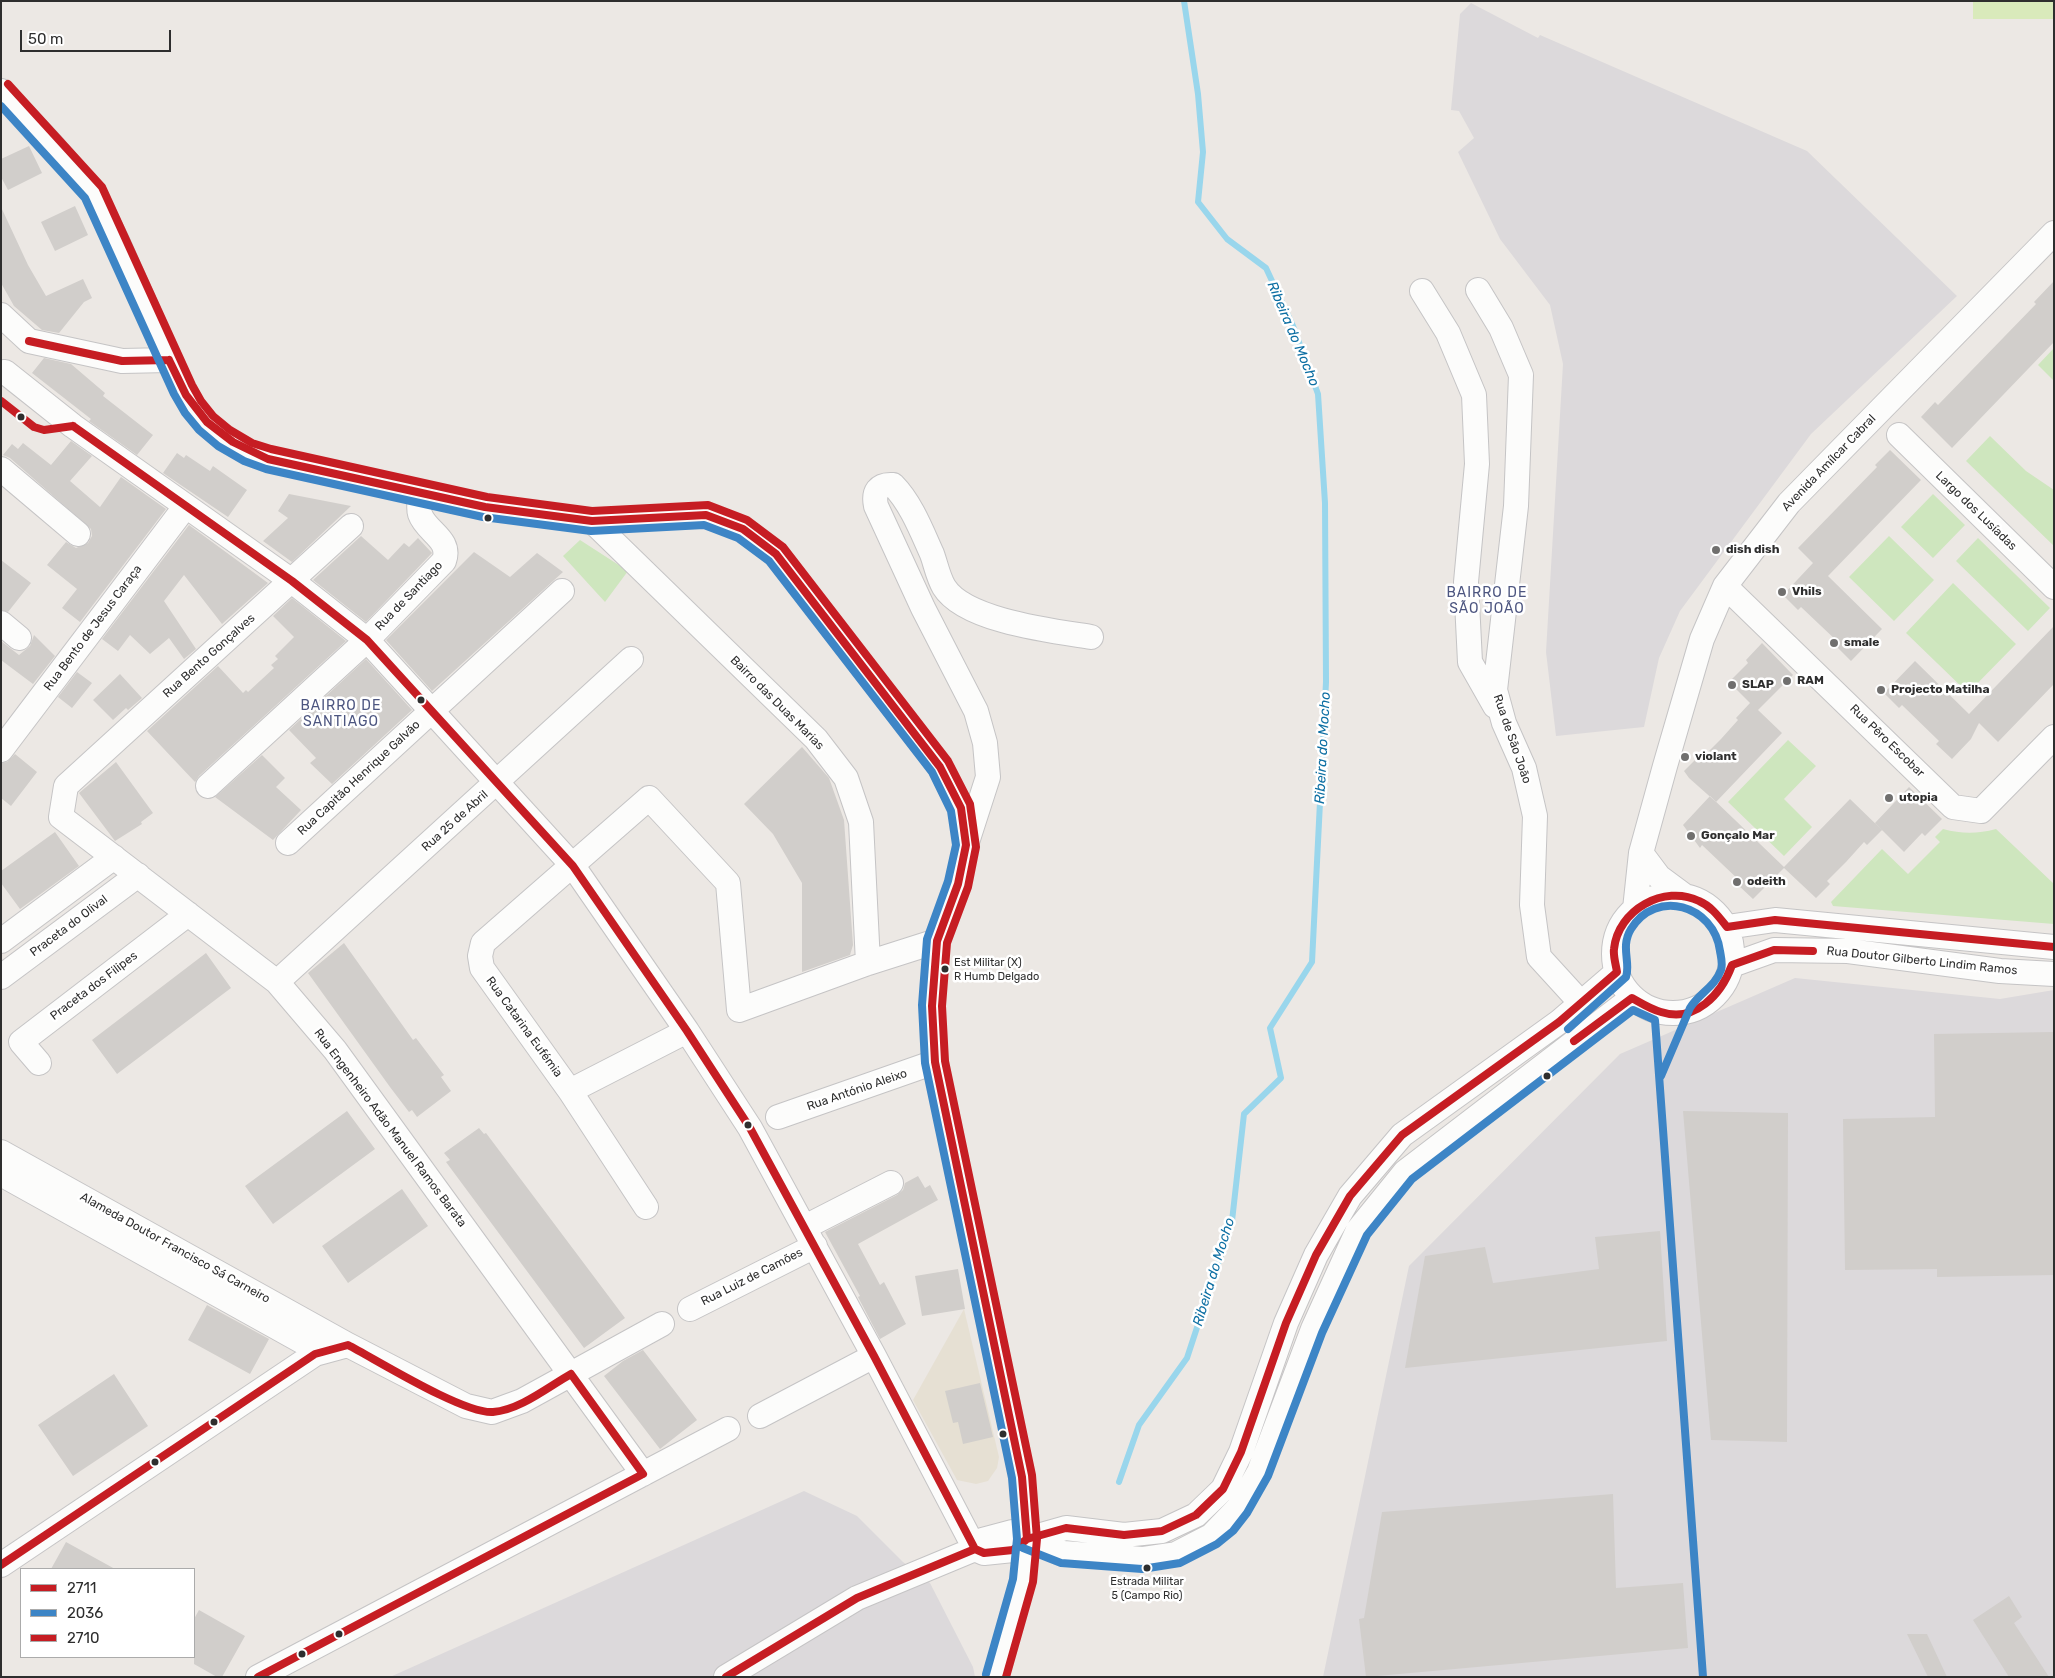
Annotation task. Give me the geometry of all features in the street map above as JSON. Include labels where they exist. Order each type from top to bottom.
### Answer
[{"type":"street","points":[[1,92],[52,145],[93,192],[118,243],[183,390],[206,424],[224,438],[248,452],[308,469],[485,507],[592,521],[706,515],[743,529],[776,554],[940,767],[961,808],[966,845]]},
{"type":"street","name":"Avenida Amílcar Cabral","points":[[1635,909],[1642,853],[1702,639],[1725,586],[1789,503],[2049,247]]},
{"type":"street","name":"Rua de São João","points":[[1478,290],[1501,328],[1521,375],[1516,506],[1495,690],[1504,723],[1524,768],[1535,816],[1532,906],[1539,956],[1581,1003]]},
{"type":"street","points":[[1422,292],[1448,333],[1474,395],[1477,464],[1466,582],[1470,662],[1504,723]]},
{"type":"street","points":[[1,315],[29,341],[122,361],[169,360]]},
{"type":"street","points":[[29,341],[3,374],[185,507],[292,581],[367,640],[573,866],[687,1030],[750,1128],[810,1236],[975,1549]]},
{"type":"street","name":"Largo dos Lusíadas","points":[[1899,435],[2054,587]]},
{"type":"street","points":[[1,469],[78,534]]},
{"type":"street","points":[[996,1677],[1023,1581],[1028,1539],[1022,1477],[935,1062],[932,1006],[937,941],[958,884],[966,845],[988,777],[985,743],[976,711],[923,608],[876,506],[874,496],[878,488],[885,484],[894,485],[905,499],[932,555],[943,586],[963,605],[982,614],[1038,628],[1091,637]]},
{"type":"street","name":"Rua de Santiago","points":[[208,786],[367,640],[444,561],[445,547],[420,515],[420,494]]},
{"type":"street","name":"Rua Bento de Jesus Caraça","points":[[2,747],[185,507]]},
{"type":"street","name":"Bairro das Duas Marias","points":[[592,521],[816,739],[846,778],[861,822],[868,963]]},
{"type":"street","name":"Rua Bento Gonçalves","points":[[66,786],[351,526]]},
{"type":"street","name":"Rua Pêro Escobar","points":[[1725,586],[1954,807],[1981,811],[2054,738]]},
{"type":"street","name":"Rua Capitão Henrique Galvão","points":[[288,843],[562,591]]},
{"type":"street","name":"Rua 25 de Abril","points":[[277,982],[631,659]]},
{"type":"street","name":"Rua Engenheiro Adão Manuel Ramos Barata","points":[[66,786],[62,817],[277,982],[335,1050],[643,1474]]},
{"type":"street","name":"Rua Catarina Eufémia","points":[[646,1208],[570,1090],[482,968],[480,956],[483,943],[649,798],[728,883],[738,1010],[868,963]]},
{"type":"street","points":[[1642,853],[1659,877],[1686,896]]},
{"type":"street","points":[[1,941],[114,857]]},
{"type":"street","name":"Praceta do Olival","points":[[1,977],[138,875]]},
{"type":"street","points":[[1676,894],[1686,896],[1696,899],[1714,910],[1727,927],[1732,965],[1728,978],[1717,995],[1701,1007],[1684,1013],[1665,1014],[1632,998],[1616,972],[1614,949],[1620,927],[1635,909],[1655,898],[1676,894]]},
{"type":"street","name":"Praceta dos Filipes","points":[[39,1063],[22,1042],[188,914]]},
{"type":"street","points":[[1727,927],[1775,920],[2054,946]]},
{"type":"street","points":[[868,963],[937,941]]},
{"type":"street","name":"Rua Doutor Gilberto Lindim Ramos","points":[[1732,965],[1774,950],[1848,951],[2000,971],[2054,974]]},
{"type":"street","points":[[726,1677],[857,1598],[975,1549],[984,1552],[1013,1550],[1028,1539],[1066,1528],[1124,1535],[1162,1530],[1196,1515],[1223,1489],[1242,1452],[1286,1323],[1316,1255],[1350,1196],[1402,1135],[1559,1022],[1616,972]]},
{"type":"street","points":[[1028,1539],[1063,1553],[1142,1559],[1176,1554],[1211,1536],[1240,1508],[1259,1472],[1313,1329],[1358,1230],[1405,1172],[1632,998]]},
{"type":"street","name":"Rua Catarina Eufémia","points":[[570,1090],[687,1030]]},
{"type":"street","name":"Rua António Aleixo","points":[[778,1117],[935,1062]]},
{"type":"street","name":"Alameda Doutor Francisco Sá Carneiro","points":[[1,1152],[348,1345],[466,1406],[492,1412],[522,1401],[662,1324]]},
{"type":"street","name":"Alameda Doutor Francisco Sá Carneiro","points":[[1,1174],[321,1352]]},
{"type":"street","name":"Rua Luiz de Camões","points":[[690,1309],[810,1236],[891,1183]]},
{"type":"street","points":[[1,1565],[314,1354],[348,1345]]},
{"type":"street","points":[[760,1416],[874,1356]]},
{"type":"street","points":[[258,1677],[728,1429]]},
{"type":"shaded area","points":[[1471,3],[1538,38],[1540,35],[1807,151],[1957,296],[1811,434],[1680,611],[1659,658],[1644,727],[1556,736],[1546,652],[1563,364],[1550,305],[1500,239],[1458,152],[1474,138],[1459,111],[1451,110],[1460,14]]},
{"type":"shaded area","points":[[1795,978],[2000,999],[2054,990],[2054,1677],[1323,1677],[1409,1266],[1620,1054]]},
{"type":"shaded area","points":[[964,1309],[999,1457],[997,1468],[988,1481],[976,1484],[957,1480],[913,1400]]},
{"type":"shaded area","points":[[804,1491],[857,1516],[903,1562],[930,1583],[973,1667],[975,1677],[390,1677]]},
{"type":"green space","points":[[1973,1],[2054,1],[2054,19],[1973,19]]},
{"type":"green space","points":[[2054,348],[2054,381],[2038,365]]},
{"type":"green space","points":[[1990,436],[2026,471],[2054,490],[2054,546],[1966,461]]},
{"type":"green space","points":[[1933,494],[1965,525],[1933,558],[1901,527]]},
{"type":"green space","points":[[1889,536],[1934,580],[1894,621],[1849,577]]},
{"type":"green space","points":[[1978,538],[2050,608],[2028,631],[1956,561]]},
{"type":"green space","points":[[580,540],[628,571],[605,602],[563,556]]},
{"type":"green space","points":[[1953,583],[2016,644],[1968,693],[1906,633]]},
{"type":"green space","points":[[1788,740],[1816,766],[1784,799],[1812,827],[1784,856],[1728,802]]},
{"type":"green space","points":[[1943,829],[1969,833],[1996,829],[2054,884],[2054,924],[1833,906],[1831,902],[1882,849],[1908,874],[1940,842],[1935,837]]},
{"type":"building","points":[[29,146],[42,173],[8,190],[1,177],[1,159]]},
{"type":"building","points":[[75,206],[88,235],[55,251],[41,222]]},
{"type":"building","points":[[1,207],[28,265],[46,296],[83,279],[92,298],[84,302],[59,333],[42,330],[14,306],[1,283]]},
{"type":"building","points":[[2054,281],[2054,342],[1952,448],[1921,417],[1935,402],[1938,405],[2036,304],[2034,302]]},
{"type":"building","points":[[44,358],[71,364],[105,393],[103,396],[153,435],[137,455],[89,421],[91,419],[32,373]]},
{"type":"building","points":[[71,441],[92,456],[70,481],[100,507],[121,477],[166,509],[80,622],[62,608],[77,589],[47,565],[66,542],[76,548],[88,543],[92,536],[91,529],[10,458],[3,455],[12,444],[18,449],[23,443],[51,465]]},
{"type":"building","points":[[1890,450],[1921,480],[1828,576],[1882,629],[1851,661],[1836,646],[1839,643],[1801,607],[1798,610],[1783,595],[1813,563],[1798,548],[1877,467],[1875,465]]},
{"type":"building","points":[[177,453],[184,458],[186,455],[210,471],[213,466],[247,490],[228,517],[163,473]]},
{"type":"building","points":[[289,494],[351,506],[292,562],[263,541],[288,518],[278,511]]},
{"type":"building","points":[[189,525],[268,583],[222,624],[184,575],[164,601],[196,649],[184,659],[169,638],[150,654],[130,635],[118,651],[102,639]]},
{"type":"building","points":[[361,536],[388,560],[404,543],[409,547],[418,538],[432,553],[366,622],[313,580]]},
{"type":"building","points":[[474,552],[510,577],[537,553],[563,572],[432,691],[386,640]]},
{"type":"building","points":[[1,560],[31,583],[8,612],[1,610]]},
{"type":"building","points":[[292,598],[346,641],[199,776],[195,782],[147,731],[218,666],[243,693],[246,690],[248,692],[274,668],[271,665],[278,659],[275,656],[294,637],[273,616]]},
{"type":"building","points":[[2054,626],[2054,684],[1998,742],[1979,723],[1971,739],[1952,759],[1936,744],[1939,741],[1902,705],[1899,708],[1884,693],[1915,661],[1969,714]]},
{"type":"building","points":[[34,635],[55,656],[33,684],[1,660],[1,641],[19,655],[30,646]]},
{"type":"building","points":[[1762,643],[1793,675],[1758,710],[1782,733],[1716,802],[1689,778],[1684,771],[1699,756],[1702,758],[1721,739],[1750,703],[1729,682],[1748,663],[1746,660]]},
{"type":"building","points":[[366,659],[412,710],[332,784],[310,763],[316,758],[289,730]]},
{"type":"building","points":[[77,672],[92,683],[72,708],[58,697]]},
{"type":"building","points":[[120,674],[142,698],[128,710],[126,708],[113,720],[93,700]]},
{"type":"building","points":[[802,747],[829,778],[844,820],[853,945],[850,955],[802,972],[802,883],[773,834],[744,804]]},
{"type":"building","points":[[15,754],[37,772],[11,806],[1,798],[1,763],[7,762]]},
{"type":"building","points":[[262,755],[285,778],[276,787],[301,810],[273,840],[215,797]]},
{"type":"building","points":[[116,762],[153,813],[141,822],[142,824],[115,841],[79,793]]},
{"type":"building","points":[[1909,787],[1942,819],[1925,836],[1922,833],[1904,852],[1875,823]]},
{"type":"building","points":[[1710,796],[1784,867],[1850,799],[1882,830],[1867,845],[1864,842],[1827,881],[1830,884],[1816,898],[1784,868],[1753,899],[1738,885],[1741,882],[1702,845],[1700,848],[1683,825]]},
{"type":"building","points":[[55,832],[79,866],[20,909],[1,883],[1,871]]},
{"type":"building","points":[[344,943],[413,1040],[416,1038],[444,1075],[441,1077],[451,1091],[417,1117],[412,1110],[409,1112],[390,1087],[308,973]]},
{"type":"building","points":[[206,953],[231,988],[117,1074],[92,1040]]},
{"type":"building","points":[[2053,1032],[2054,1275],[1937,1277],[1937,1269],[1845,1270],[1843,1119],[1935,1117],[1934,1034]]},
{"type":"building","points":[[347,1111],[375,1149],[273,1224],[245,1186]]},
{"type":"building","points":[[1683,1111],[1788,1113],[1787,1442],[1711,1440]]},
{"type":"building","points":[[479,1128],[484,1134],[486,1133],[625,1318],[584,1348],[446,1162],[450,1160],[444,1153]]},
{"type":"building","points":[[918,1176],[925,1188],[930,1185],[938,1200],[858,1244],[880,1285],[884,1282],[906,1324],[880,1339],[858,1297],[860,1296],[825,1232],[897,1195],[903,1190],[905,1183]]},
{"type":"building","points":[[402,1189],[428,1226],[348,1283],[322,1246]]},
{"type":"building","points":[[1660,1231],[1667,1341],[1405,1368],[1425,1256],[1485,1247],[1493,1283],[1599,1269],[1595,1237]]},
{"type":"building","points":[[958,1269],[965,1309],[922,1316],[915,1276]]},
{"type":"building","points":[[207,1305],[269,1339],[250,1374],[188,1340]]},
{"type":"building","points":[[643,1350],[697,1420],[660,1449],[604,1376],[623,1361]]},
{"type":"building","points":[[114,1374],[148,1426],[73,1476],[38,1425]]},
{"type":"building","points":[[980,1383],[993,1437],[963,1444],[958,1422],[953,1423],[945,1391]]},
{"type":"building","points":[[1613,1494],[1616,1588],[1683,1583],[1688,1648],[1366,1677],[1359,1619],[1364,1618],[1382,1512]]},
{"type":"building","points":[[66,1542],[113,1568],[52,1568]]},
{"type":"building","points":[[2009,1596],[2022,1617],[2014,1623],[2049,1677],[2009,1677],[1973,1620]]},
{"type":"building","points":[[199,1610],[245,1636],[222,1677],[217,1677],[194,1664],[195,1617]]},
{"type":"building","points":[[1907,1634],[1927,1634],[1947,1677],[1928,1677]]},
{"type":"waterway","name":"Ribeira do Mocho","points":[[1119,1482],[1139,1425],[1187,1358],[1232,1221],[1244,1114],[1281,1078],[1270,1028],[1312,962],[1326,682],[1325,503],[1318,394],[1293,326],[1266,268],[1227,239],[1198,202],[1203,152],[1198,94],[1184,1]]},
{"type":"transit line","name":"2710","points":[[8,84],[102,187],[192,385],[201,401],[213,416],[230,430],[252,443],[271,449],[487,497],[592,511],[708,505],[747,520],[783,547],[948,761],[970,804],[976,847],[968,887],[947,943],[942,1006],[945,1061],[1032,1475],[1037,1539],[1033,1582],[1006,1677]]},
{"type":"transit line","name":"2036","points":[[1,106],[85,198],[174,394],[185,413],[199,430],[218,446],[244,461],[266,469],[483,517],[591,531],[704,525],[738,538],[769,561],[932,772],[951,811],[956,845],[948,881],[927,939],[922,1005],[925,1063],[1012,1478],[1017,1539],[1013,1579],[986,1674]]},
{"type":"transit line","name":"2711","points":[[29,341],[122,361],[169,360]]},
{"type":"transit line","name":"2711","points":[[169,360],[186,395],[207,422],[233,442],[268,459],[485,507],[592,521],[706,515],[743,529],[776,554],[940,767],[961,808],[966,845],[958,884],[937,941],[932,1006],[935,1062],[1022,1477],[1027,1539]]},
{"type":"transit line","name":"2711","points":[[1,401],[34,427],[44,430],[73,426]]},
{"type":"transit line","name":"2711","points":[[73,426],[292,581],[367,640],[573,866],[687,1031],[750,1128],[874,1356],[975,1549]]},
{"type":"transit line","name":"2711","points":[[726,1677],[857,1598],[975,1549],[984,1553],[1013,1550],[1027,1539],[1066,1528],[1124,1535],[1162,1531],[1196,1515],[1223,1489],[1241,1452],[1286,1323],[1316,1255],[1350,1196],[1402,1135],[1559,1022],[1617,972],[1614,958],[1617,935],[1633,912],[1645,904],[1658,898],[1685,897],[1699,901],[1707,906],[1715,912],[1727,927],[1775,920],[2054,947]]},
{"type":"transit line","name":"2036","points":[[1568,1029],[1626,977],[1626,942],[1631,929],[1642,916],[1655,909],[1669,906],[1683,907],[1696,913],[1707,922],[1715,935],[1720,951],[1722,968],[1715,981],[1690,1008],[1661,1076]]},
{"type":"transit line","name":"2711","points":[[1574,1041],[1632,998],[1649,1008],[1661,1012],[1685,1014],[1696,1010],[1714,996],[1721,987],[1732,965],[1774,950],[1813,951]]},
{"type":"transit line","name":"2036","points":[[1023,1548],[1061,1563],[1142,1569],[1180,1563],[1217,1544],[1233,1531],[1247,1513],[1268,1476],[1322,1333],[1367,1235],[1412,1179],[1633,1010],[1655,1020],[1703,1677]]},
{"type":"transit line","name":"2711","points":[[1,1565],[315,1354],[348,1345],[442,1396],[479,1410],[493,1412],[523,1403],[571,1374]]},
{"type":"transit line","name":"2711","points":[[571,1374],[643,1474]]},
{"type":"transit line","name":"2711","points":[[258,1677],[643,1474]]},
{"type":"place","name":"dish dish","points":[[1716,550]]},
{"type":"place","name":"Vhils","points":[[1782,592]]},
{"type":"place","name":"smale","points":[[1834,643]]},
{"type":"place","name":"RAM","points":[[1787,681]]},
{"type":"place","name":"SLAP","points":[[1732,685]]},
{"type":"place","name":"Projecto Matilha","points":[[1881,690]]},
{"type":"place","name":"violant","points":[[1685,757]]},
{"type":"place","name":"utopia","points":[[1889,798]]},
{"type":"place","name":"Gonçalo Mar","points":[[1691,836]]},
{"type":"place","name":"odeith","points":[[1737,882]]},
{"type":"place","name":"Est Militar (X) R Humb Delgado","points":[[945,969]]},
{"type":"place","name":"Estrada Militar 5 (Campo Rio)","points":[[1147,1568]]},
{"type":"district","name":"BAIRRO DE SÃO JOÃO","points":[[1487,602]]},
{"type":"district","name":"BAIRRO DE SANTIAGO","points":[[341,714]]}]
